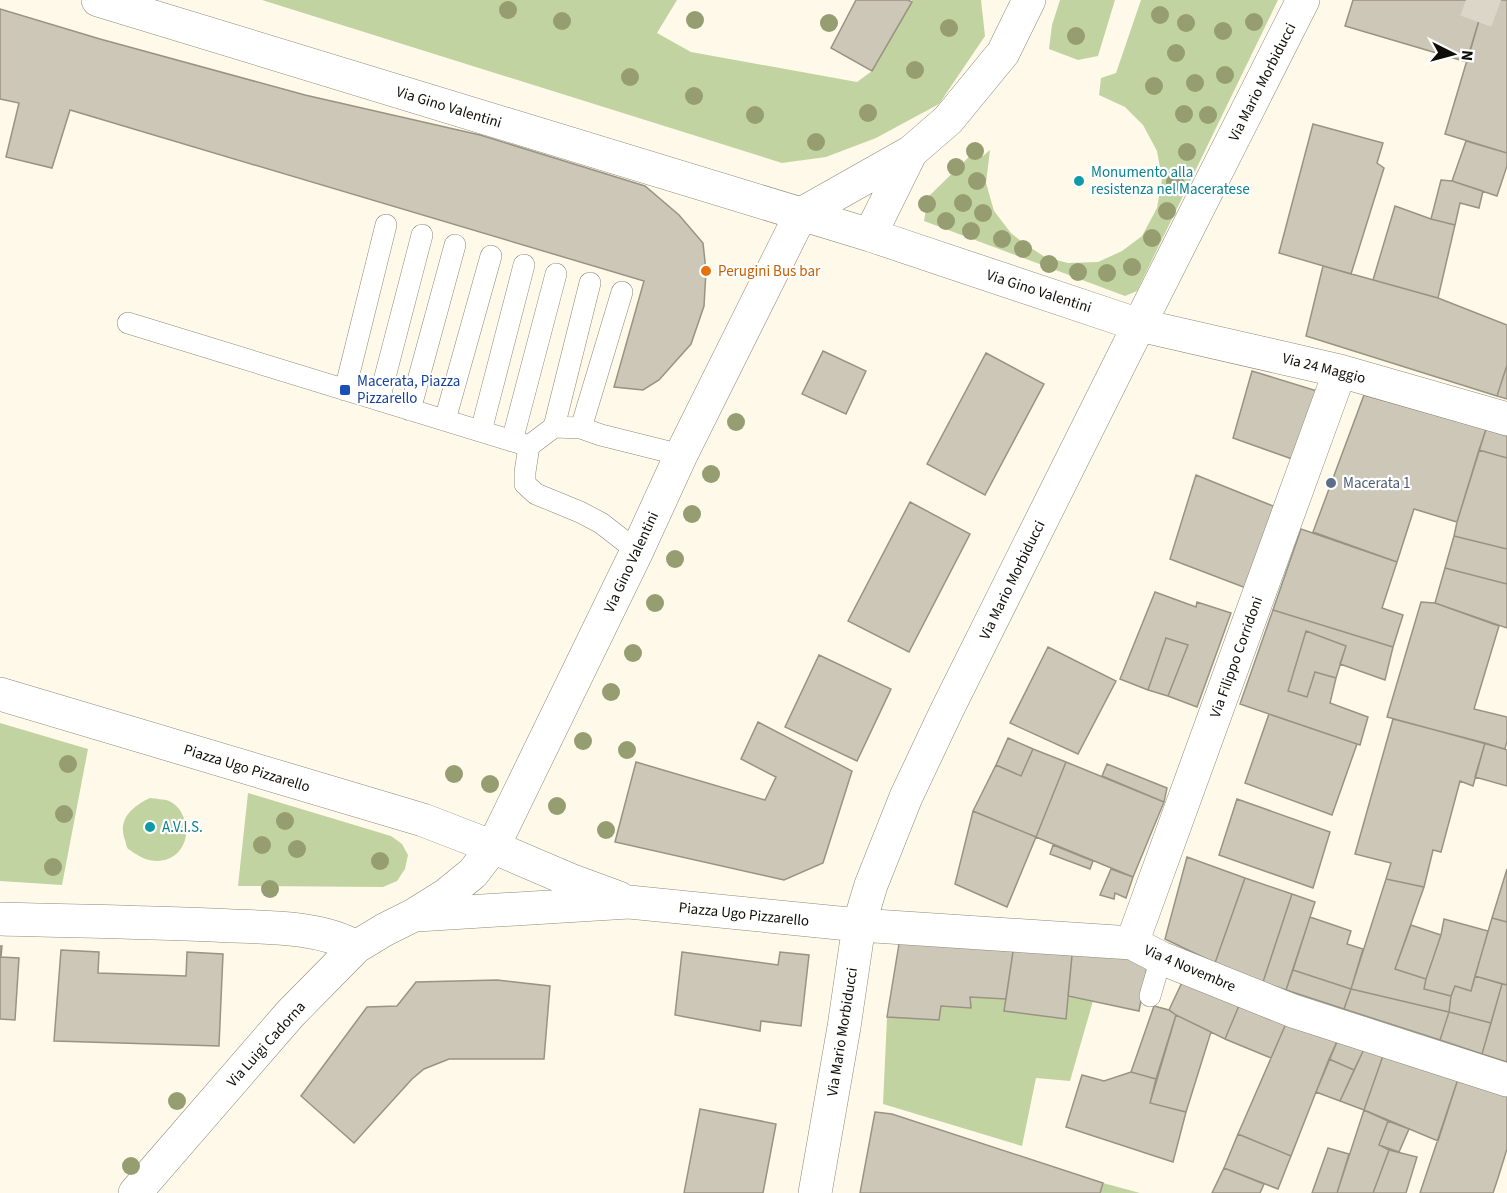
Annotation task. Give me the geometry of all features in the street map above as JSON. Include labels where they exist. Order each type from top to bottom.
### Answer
[{"type":"street","name":"Via Gino Valentini","points":[[98,0],[870,234],[1139,324]]},
{"type":"street","points":[[801,213],[911,152],[948,120],[1003,53],[1029,0]]},
{"type":"street","name":"Via Mario Morbiducci","points":[[815,1193],[859,925],[871,885],[906,797],[1139,324],[1303,0]]},
{"type":"street","points":[[870,234],[911,152]]},
{"type":"street","name":"Via Gino Valentini","points":[[493,847],[637,551],[681,455],[801,213]]},
{"type":"street","name":"Via 24 Maggio","points":[[1139,324],[1340,371],[1507,419]]},
{"type":"street","name":"Via Filippo Corridoni","points":[[1132,943],[1340,371]]},
{"type":"street","name":"Piazza Ugo Pizzarello","points":[[0,694],[423,820],[629,902]]},
{"type":"street","points":[[414,915],[446,895],[473,873],[493,847]]},
{"type":"street","name":"Piazza Ugo Pizzarello","points":[[414,915],[629,902],[859,925]]},
{"type":"street","name":"Via Luigi Cadorna","points":[[135,1193],[290,1014],[356,947],[414,915]]},
{"type":"street","points":[[0,919],[148,922],[303,930],[342,939],[356,947]]},
{"type":"street","name":"Via 4 Novembre","points":[[859,925],[1132,943],[1161,958],[1293,1011],[1507,1080]]},
{"type":"lane","points":[[345,390],[386,225]]},
{"type":"lane","points":[[379,400],[422,235]]},
{"type":"lane","points":[[410,410],[455,245]]},
{"type":"lane","points":[[445,420],[491,256]]},
{"type":"lane","points":[[481,431],[524,265]]},
{"type":"lane","points":[[556,274],[521,443],[525,484],[536,494],[601,523],[637,551]]},
{"type":"lane","points":[[554,427],[590,283]]},
{"type":"lane","points":[[582,428],[622,292]]},
{"type":"lane","points":[[128,323],[521,443],[554,427],[582,428],[681,455]]},
{"type":"lane","points":[[1150,996],[1161,958]]},
{"type":"green space","points":[[262,0],[677,0],[657,33],[691,52],[857,82],[872,71],[912,0],[981,0],[985,36],[939,104],[876,138],[826,157],[782,163]]},
{"type":"green space","points":[[1060,0],[1115,0],[1098,56],[1078,60],[1049,49],[1052,25]]},
{"type":"green space","points":[[1141,0],[1278,0],[1137,291],[1125,296],[924,221],[928,197],[975,151],[983,156],[990,150],[986,183],[994,211],[1011,233],[1045,257],[1068,263],[1098,262],[1122,251],[1142,236],[1157,208],[1162,179],[1157,151],[1143,125],[1125,107],[1099,95],[1101,78],[1116,73]]},
{"type":"green space","points":[[0,723],[88,749],[62,885],[0,881]]},
{"type":"green space","points":[[248,793],[391,836],[402,844],[408,855],[405,869],[397,881],[383,887],[238,886]]},
{"type":"green space","points":[[150,798],[167,800],[174,804],[184,818],[185,840],[182,848],[171,858],[150,860],[126,846],[123,826],[128,814]]},
{"type":"green space","points":[[1068,996],[1093,1001],[1070,1081],[1036,1078],[1022,1146],[883,1104],[887,1017],[939,1020],[941,1006],[970,1008],[970,997],[1006,999],[1004,1011]]},
{"type":"green space","points":[[1103,1183],[1140,1193],[1100,1193]]},
{"type":"building","points":[[856,0],[908,0],[912,2],[872,71],[831,48]]},
{"type":"building","points":[[1353,0],[1485,0],[1467,62],[1345,26]]},
{"type":"building","points":[[1485,0],[1507,0],[1507,153],[1445,134]]},
{"type":"building","points":[[0,9],[305,95],[480,135],[645,186],[679,215],[703,243],[706,271],[704,306],[691,344],[659,380],[643,390],[614,387],[644,281],[70,110],[52,168],[6,157],[19,103],[0,99]]},
{"type":"building","points":[[1313,124],[1383,143],[1377,163],[1384,168],[1351,274],[1279,253]]},
{"type":"building","points":[[1466,141],[1507,153],[1507,166],[1497,196],[1452,181]]},
{"type":"building","points":[[1441,180],[1452,181],[1483,191],[1479,208],[1460,203],[1455,225],[1431,219]]},
{"type":"building","points":[[1395,206],[1455,225],[1438,298],[1373,280]]},
{"type":"building","points":[[1323,266],[1438,298],[1507,325],[1507,365],[1497,396],[1306,336]]},
{"type":"building","points":[[823,351],[866,371],[846,414],[802,394]]},
{"type":"building","points":[[986,353],[1044,384],[985,495],[927,464]]},
{"type":"building","points":[[1507,365],[1507,399],[1497,396]]},
{"type":"building","points":[[1252,371],[1317,391],[1292,459],[1233,438]]},
{"type":"building","points":[[1364,395],[1486,429],[1457,522],[1414,509],[1397,562],[1313,532]]},
{"type":"building","points":[[1486,429],[1507,436],[1507,458],[1479,450]]},
{"type":"building","points":[[1479,450],[1507,458],[1507,549],[1454,536]]},
{"type":"building","points":[[1196,475],[1278,508],[1246,588],[1170,559]]},
{"type":"building","points":[[910,502],[970,534],[909,652],[848,621]]},
{"type":"building","points":[[1301,529],[1397,562],[1382,608],[1403,615],[1393,647],[1273,610]]},
{"type":"building","points":[[1454,536],[1507,549],[1507,584],[1445,568]]},
{"type":"building","points":[[1445,568],[1507,584],[1507,628],[1435,603]]},
{"type":"building","points":[[1155,592],[1196,607],[1197,602],[1231,613],[1197,707],[1168,696],[1188,645],[1166,638],[1148,690],[1120,679]]},
{"type":"building","points":[[1421,602],[1435,603],[1499,626],[1474,709],[1507,717],[1505,749],[1387,717]]},
{"type":"building","points":[[1273,610],[1393,647],[1385,680],[1340,664],[1346,646],[1306,631],[1288,691],[1307,697],[1315,672],[1336,678],[1330,703],[1368,717],[1360,745],[1240,704]]},
{"type":"building","points":[[1306,631],[1346,646],[1336,678],[1315,672],[1307,697],[1288,691]]},
{"type":"building","points":[[1166,638],[1188,645],[1168,696],[1148,690]]},
{"type":"building","points":[[1048,647],[1116,681],[1078,754],[1010,723]]},
{"type":"building","points":[[819,655],[891,689],[857,761],[785,727]]},
{"type":"building","points":[[1269,714],[1357,744],[1332,815],[1245,783]]},
{"type":"building","points":[[1393,719],[1485,743],[1473,786],[1460,781],[1441,852],[1433,850],[1424,887],[1386,879],[1391,863],[1355,854]]},
{"type":"building","points":[[758,722],[852,771],[823,863],[784,880],[615,842],[636,762],[765,800],[776,777],[741,759]]},
{"type":"building","points":[[1008,738],[1033,749],[1021,776],[996,765]]},
{"type":"building","points":[[1485,743],[1507,750],[1507,786],[1475,777]]},
{"type":"building","points":[[1033,749],[1066,762],[1036,837],[973,811],[996,765],[1021,776]]},
{"type":"building","points":[[1066,762],[1164,802],[1133,877],[1036,837]]},
{"type":"building","points":[[1107,764],[1167,788],[1164,802],[1102,776]]},
{"type":"building","points":[[1237,799],[1330,832],[1313,888],[1219,855]]},
{"type":"building","points":[[973,811],[1036,837],[1007,907],[955,884]]},
{"type":"building","points":[[1053,845],[1093,861],[1090,869],[1050,854]]},
{"type":"building","points":[[1187,857],[1245,878],[1215,963],[1165,939]]},
{"type":"building","points":[[1111,869],[1133,877],[1126,898],[1115,893],[1114,899],[1100,895]]},
{"type":"building","points":[[1507,869],[1507,922],[1492,918]]},
{"type":"building","points":[[1245,878],[1292,894],[1263,982],[1215,963]]},
{"type":"building","points":[[1386,879],[1424,887],[1395,969],[1426,979],[1424,989],[1451,996],[1449,1012],[1351,989]]},
{"type":"building","points":[[1292,894],[1315,902],[1286,990],[1263,982]]},
{"type":"building","points":[[1310,917],[1351,931],[1347,944],[1363,949],[1351,989],[1293,970]]},
{"type":"building","points":[[1492,918],[1507,922],[1507,985],[1475,976]]},
{"type":"building","points":[[1444,919],[1488,931],[1471,991],[1455,986],[1451,996],[1424,989]]},
{"type":"building","points":[[1411,925],[1441,935],[1426,979],[1395,969]]},
{"type":"building","points":[[900,938],[1014,945],[1006,999],[970,997],[971,1008],[941,1006],[939,1020],[887,1017]]},
{"type":"building","points":[[1014,945],[1073,945],[1066,1019],[1004,1011]]},
{"type":"building","points":[[1073,945],[1149,957],[1139,1011],[1068,996]]},
{"type":"building","points":[[0,946],[2,946],[1,957],[19,958],[15,1020],[0,1019]]},
{"type":"building","points":[[61,950],[99,952],[98,973],[186,976],[187,952],[223,954],[219,1046],[54,1041]]},
{"type":"building","points":[[682,952],[778,965],[780,952],[809,955],[801,1026],[761,1021],[760,1031],[675,1015]]},
{"type":"building","points":[[1293,970],[1351,989],[1344,1009],[1286,990]]},
{"type":"building","points":[[1185,976],[1241,1001],[1225,1039],[1169,1010]]},
{"type":"building","points":[[1475,976],[1502,984],[1491,1023],[1449,1012],[1455,986],[1471,991]]},
{"type":"building","points":[[497,980],[550,986],[544,1059],[449,1059],[424,1069],[412,1079],[354,1143],[301,1096],[367,1007],[397,1006],[416,982]]},
{"type":"building","points":[[1502,984],[1507,985],[1507,1062],[1482,1054]]},
{"type":"building","points":[[1351,989],[1449,1012],[1440,1040],[1344,1009]]},
{"type":"building","points":[[1241,1001],[1288,1019],[1271,1058],[1225,1039]]},
{"type":"building","points":[[1154,1006],[1169,1010],[1176,1015],[1156,1079],[1131,1072]]},
{"type":"building","points":[[1449,1012],[1491,1023],[1482,1054],[1440,1040]]},
{"type":"building","points":[[1176,1015],[1211,1032],[1186,1112],[1150,1103]]},
{"type":"building","points":[[1288,1019],[1339,1037],[1291,1156],[1238,1134]]},
{"type":"building","points":[[1339,1037],[1365,1047],[1354,1070],[1329,1059]]},
{"type":"building","points":[[1365,1047],[1384,1053],[1364,1110],[1340,1101]]},
{"type":"building","points":[[1384,1053],[1459,1076],[1438,1141],[1364,1110]]},
{"type":"building","points":[[1329,1059],[1354,1070],[1340,1101],[1316,1092]]},
{"type":"building","points":[[1131,1072],[1156,1079],[1150,1103],[1186,1112],[1173,1162],[1066,1127],[1082,1075],[1104,1081]]},
{"type":"building","points":[[1459,1076],[1507,1092],[1507,1149],[1493,1193],[1420,1193]]},
{"type":"building","points":[[700,1109],[776,1124],[763,1193],[684,1193]]},
{"type":"building","points":[[1364,1110],[1388,1121],[1379,1145],[1389,1150],[1373,1193],[1337,1193]]},
{"type":"building","points":[[875,1112],[892,1114],[1103,1183],[1100,1193],[860,1193]]},
{"type":"building","points":[[1388,1121],[1409,1129],[1399,1152],[1379,1145]]},
{"type":"building","points":[[1238,1134],[1291,1156],[1278,1189],[1224,1168]]},
{"type":"building","points":[[1328,1148],[1349,1154],[1337,1193],[1312,1193]]},
{"type":"building","points":[[1389,1150],[1417,1157],[1406,1193],[1373,1193]]},
{"type":"building","points":[[1224,1168],[1264,1184],[1260,1193],[1212,1193]]},
{"type":"tunnel","points":[[1466,0],[1507,15]]},
{"type":"place","name":"Monumento alla resistenza nel Maceratese","points":[[1079,181]]},
{"type":"place","name":"Perugini Bus bar","points":[[706,271]]},
{"type":"place","name":"Macerata, Piazza Pizzarello","points":[[345,390]]},
{"type":"place","name":"Macerata 1","points":[[1331,483]]},
{"type":"place","name":"A.V.I.S.","points":[[150,827]]}]
